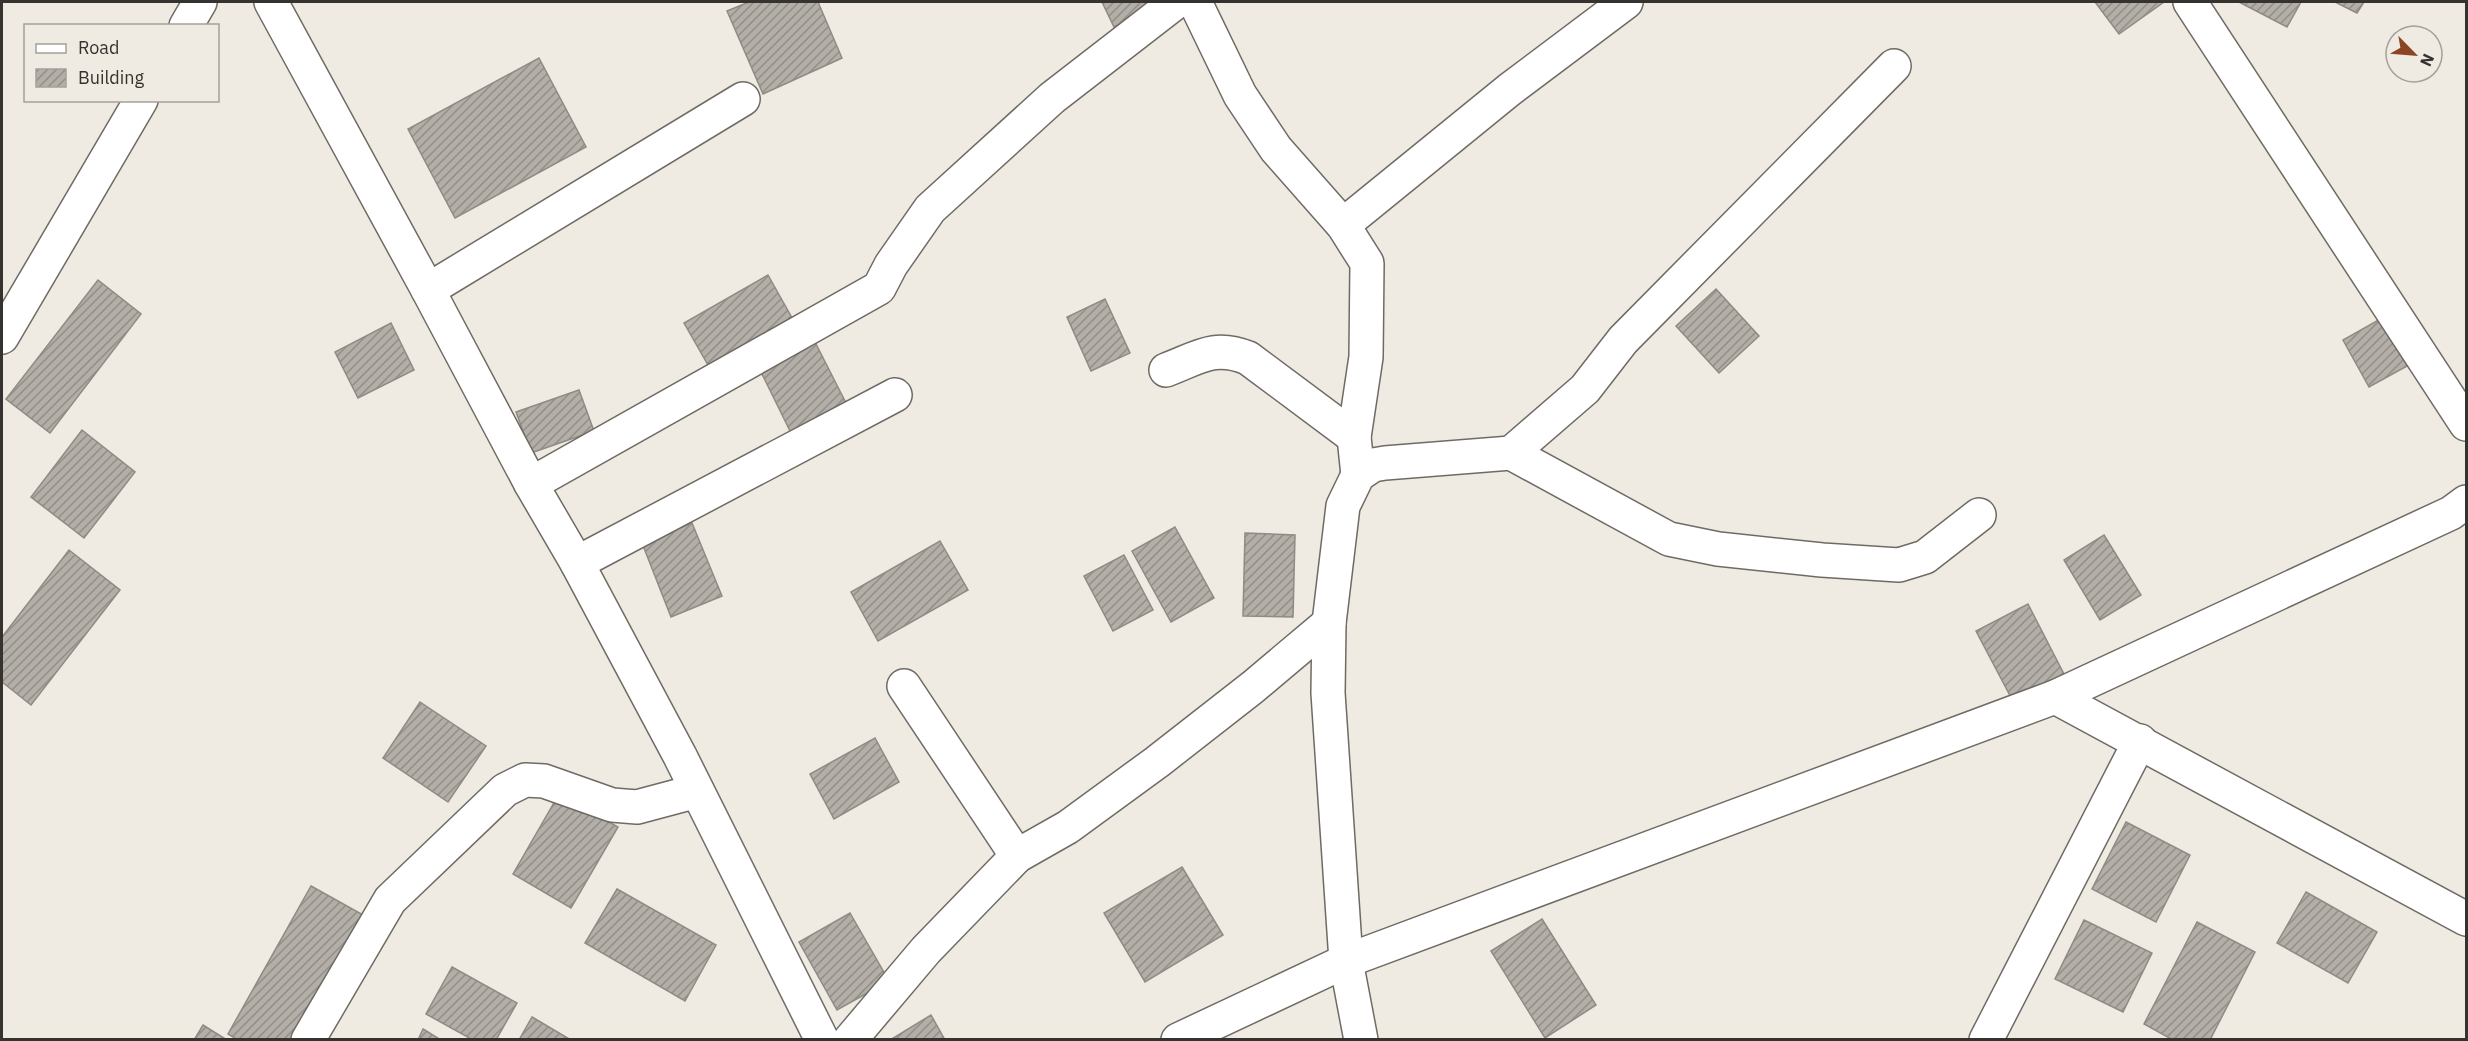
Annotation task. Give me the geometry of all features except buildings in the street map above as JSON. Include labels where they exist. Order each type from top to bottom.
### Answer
[{"type":"street","points":[[187,24],[200,2]]},
{"type":"street","points":[[271,2],[531,484],[577,563],[697,791],[822,1040]]},
{"type":"street","points":[[531,484],[879,288],[891,265],[930,209],[1052,98],[1176,2]]},
{"type":"street","points":[[1195,2],[1240,95],[1276,149],[1343,225],[1367,263],[1366,357],[1354,437],[1358,475]]},
{"type":"street","points":[[1343,225],[1509,90],[1626,2]]},
{"type":"street","points":[[2190,2],[2466,424]]},
{"type":"street","points":[[1511,453],[1585,389],[1623,340],[1894,66]]},
{"type":"street","points":[[428,290],[743,99]]},
{"type":"street","points":[[2,337],[140,102]]},
{"type":"street","points":[[1166,370],[1217,350],[1234,352],[1248,358],[1354,437]]},
{"type":"street","points":[[577,563],[895,395]]},
{"type":"street","points":[[1361,1040],[1346,961],[1328,693],[1329,623],[1343,506],[1358,475],[1373,465],[1385,463],[1511,453],[1669,539],[1718,549],[1899,565],[1925,557],[1979,515]]},
{"type":"street","points":[[1178,1040],[1346,961],[2055,697],[2451,513],[2466,502]]},
{"type":"street","points":[[850,1040],[926,950],[1017,856],[1068,827],[1157,762],[1254,687],[1329,623]]},
{"type":"street","points":[[904,686],[1017,856]]},
{"type":"street","points":[[2055,697],[2466,919]]},
{"type":"street","points":[[1986,1040],[2140,741]]},
{"type":"street","points":[[308,1040],[390,900],[505,790],[525,780],[544,781],[612,805],[637,807],[697,791]]}]
